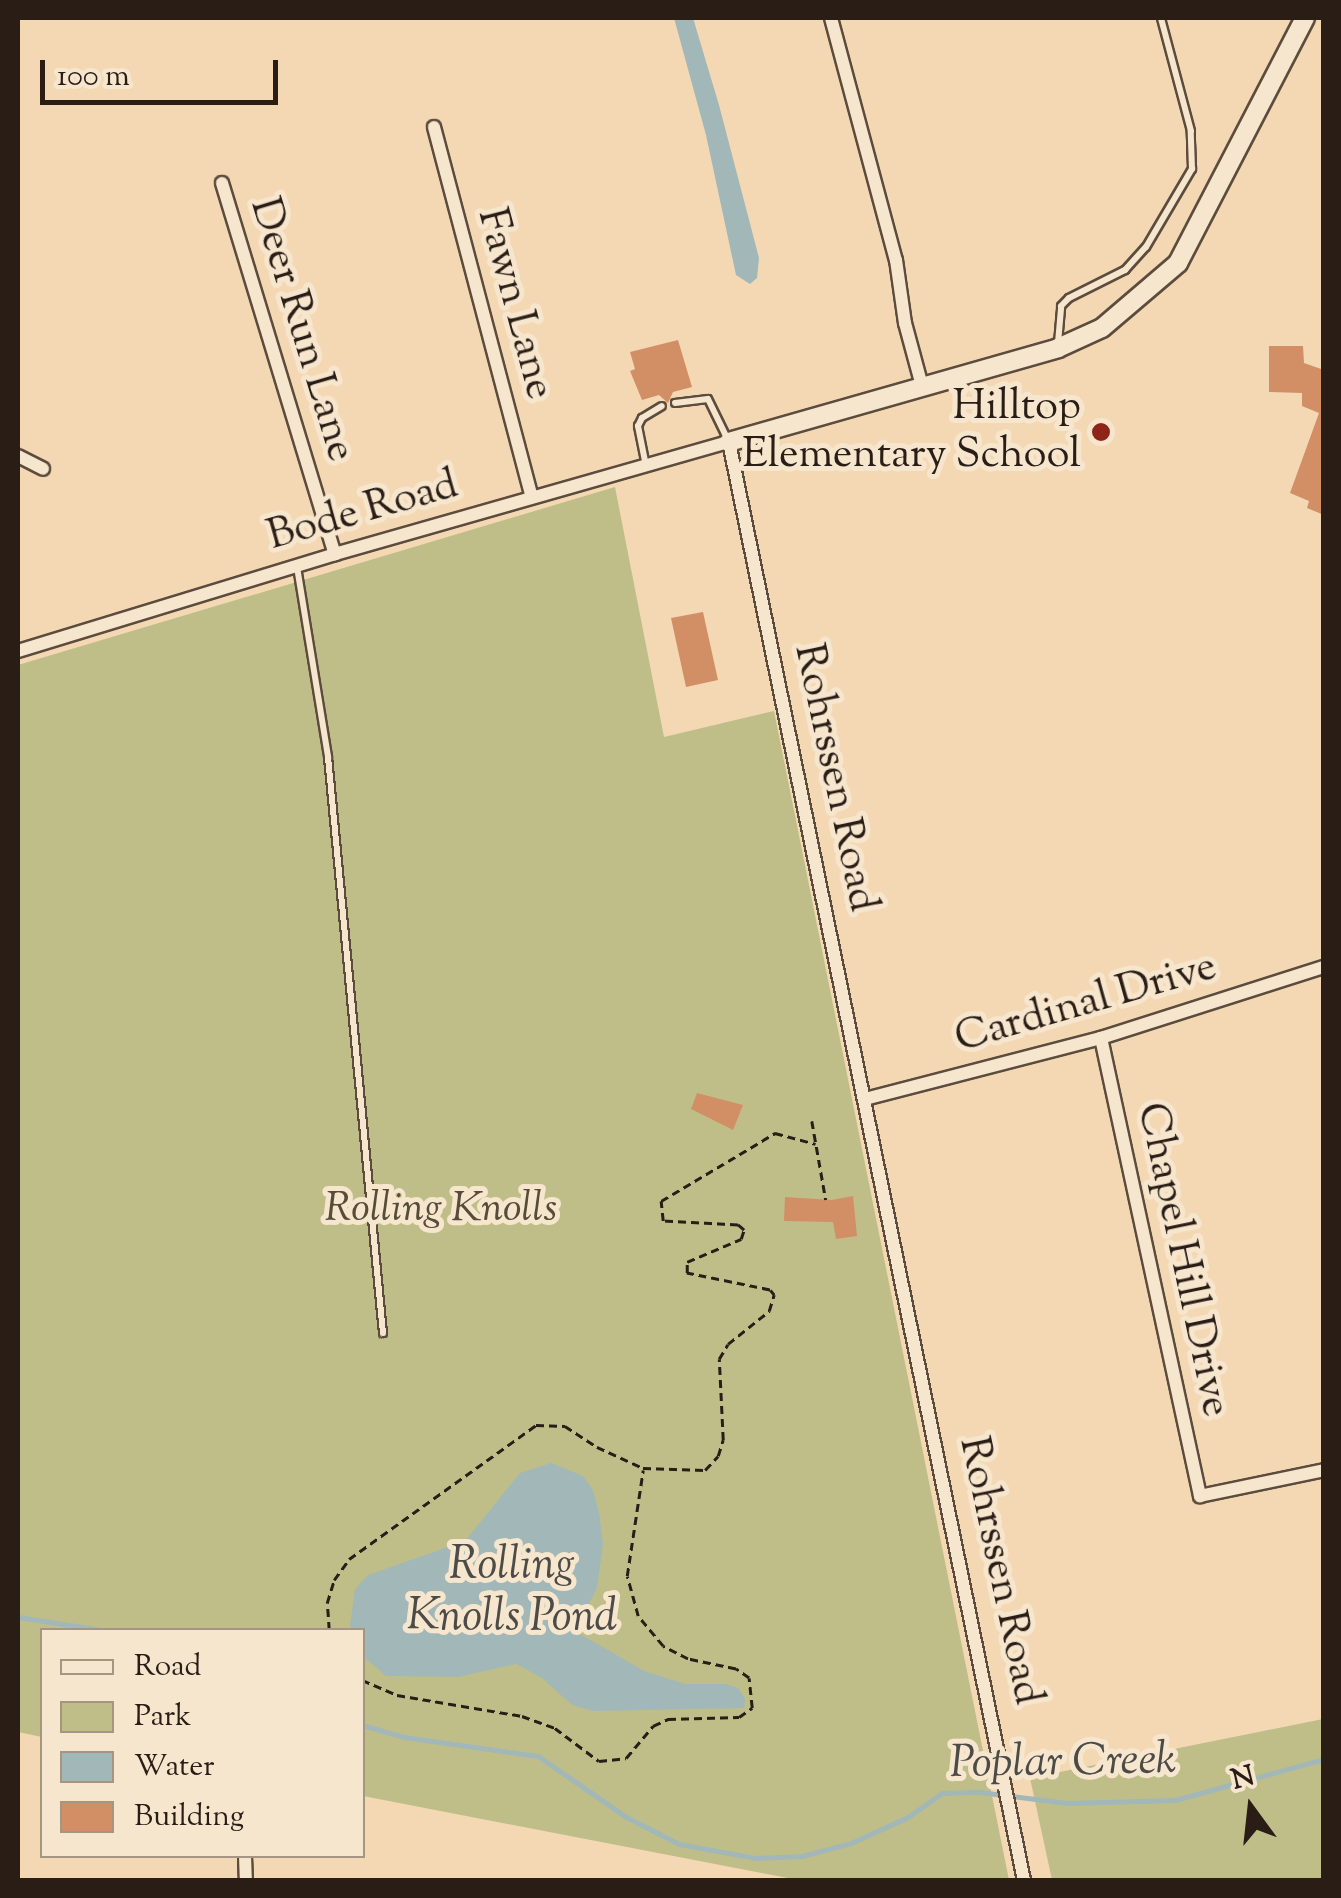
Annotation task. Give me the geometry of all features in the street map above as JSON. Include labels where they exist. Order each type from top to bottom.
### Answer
[{"type":"street","points":[[831,18],[896,260],[905,323],[922,386]]},
{"type":"street","points":[[728,442],[1058,348],[1102,328],[1178,263],[1305,18]]},
{"type":"street","name":"Fawn Lane","points":[[434,127],[532,497]]},
{"type":"street","name":"Deer Run Lane","points":[[222,183],[335,554]]},
{"type":"street","name":"Bode Road","points":[[18,651],[296,565],[728,442]]},
{"type":"street","name":"Rohrssen Road","points":[[728,442],[1024,1880]]},
{"type":"street","points":[[18,456],[42,469]]},
{"type":"street","name":"Cardinal Drive","points":[[865,1098],[1100,1038],[1324,967]]},
{"type":"street","name":"Chapel Hill Drive","points":[[1100,1038],[1200,1496],[1324,1470]]},
{"type":"lane","points":[[1058,348],[1061,306],[1069,298],[1125,270],[1146,246],[1192,169],[1190,131],[1161,18]]},
{"type":"lane","points":[[676,403],[708,399],[728,442]]},
{"type":"lane","points":[[646,466],[638,426],[642,418],[662,406]]},
{"type":"lane","points":[[296,565],[328,757],[383,1333]]},
{"type":"path","points":[[812,1121],[826,1200]]},
{"type":"path","points":[[329,1628],[327,1603],[334,1580],[350,1559],[536,1426],[566,1426],[597,1447],[644,1468],[704,1470],[718,1456],[724,1440],[718,1359],[774,1302],[770,1290],[687,1273],[688,1262],[740,1239],[744,1230],[738,1225],[663,1221],[661,1201],[775,1133],[816,1144]]},
{"type":"path","points":[[365,1681],[397,1695],[522,1716],[555,1728],[598,1761],[626,1758],[653,1726],[668,1719],[739,1717],[752,1708],[749,1678],[736,1669],[688,1659],[663,1646],[638,1616],[627,1576],[644,1468]]},
{"type":"green space","name":"Rolling Knolls","points":[[615,487],[664,737],[774,711],[1009,1880],[798,1880],[365,1796],[365,1628],[40,1628],[40,1737],[18,1732],[18,665]]},
{"type":"green space","points":[[1323,1719],[1323,1880],[1052,1880],[1030,1778]]},
{"type":"water","points":[[674,18],[693,18],[719,105],[759,258],[757,278],[750,284],[736,275],[706,135]]},
{"type":"water","name":"Rolling Knolls Pond","points":[[551,1463],[583,1476],[593,1490],[603,1544],[597,1588],[575,1631],[644,1671],[685,1684],[726,1684],[738,1688],[745,1699],[744,1708],[593,1711],[572,1705],[542,1678],[516,1664],[458,1677],[386,1676],[365,1658],[365,1628],[350,1626],[355,1589],[368,1575],[465,1541],[520,1473]]},
{"type":"building","points":[[678,340],[692,387],[673,392],[668,403],[659,395],[642,400],[630,371],[635,369],[630,352]]},
{"type":"building","points":[[1269,346],[1303,346],[1304,363],[1324,370],[1324,515],[1307,508],[1309,501],[1290,493],[1319,413],[1302,406],[1302,393],[1269,392]]},
{"type":"building","points":[[703,612],[718,680],[686,687],[671,618]]},
{"type":"building","points":[[697,1093],[743,1105],[733,1130],[691,1109]]},
{"type":"building","points":[[853,1196],[857,1236],[836,1239],[833,1222],[784,1221],[785,1197],[832,1200]]},
{"type":"waterway","name":"Poplar Creek","points":[[18,1617],[88,1628]]},
{"type":"waterway","name":"Poplar Creek","points":[[365,1726],[404,1737],[538,1756],[626,1817],[679,1844],[755,1858],[802,1856],[851,1843],[908,1817],[942,1793],[979,1792],[1067,1803],[1175,1800],[1324,1759]]},
{"type":"place","name":"Hilltop Elementary School","points":[[1101,432]]}]
